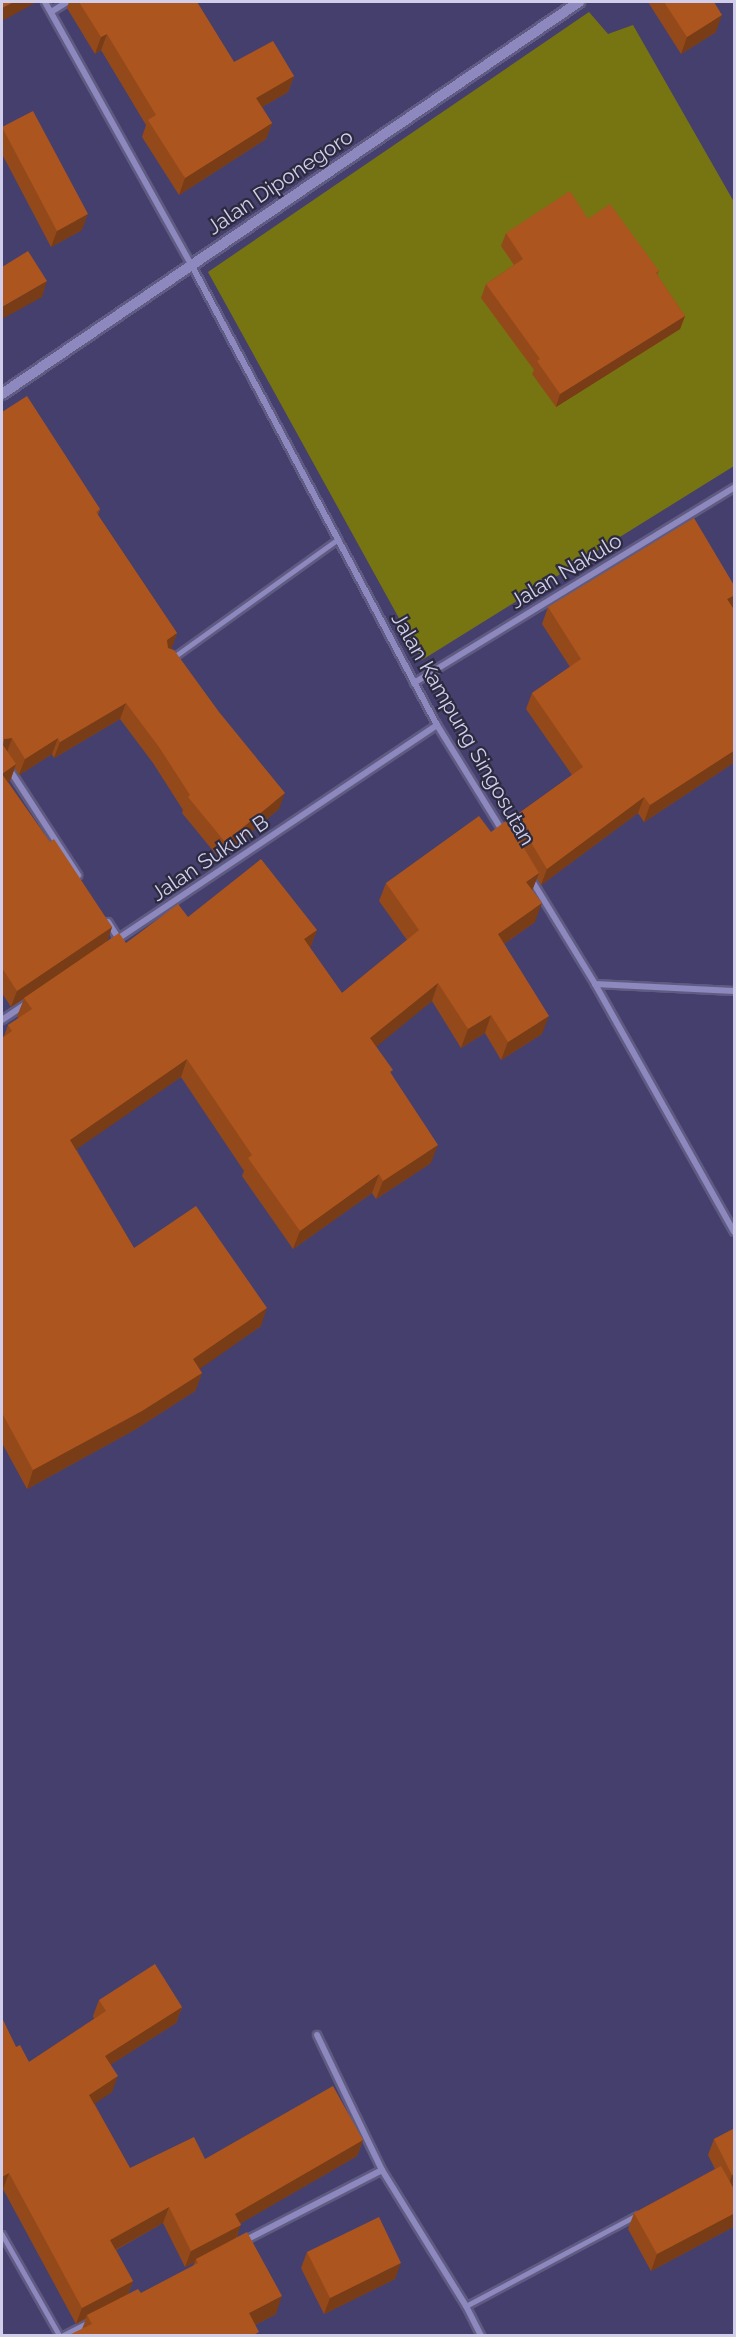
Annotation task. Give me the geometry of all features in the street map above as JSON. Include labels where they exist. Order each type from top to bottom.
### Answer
[{"type":"street","name":"Jalan Kampung Singosutan","points":[[45,2],[192,266],[437,725],[504,835]]},
{"type":"street","points":[[51,12],[67,2]]},
{"type":"street","name":"Jalan Diponegoro","points":[[2,394],[579,2]]},
{"type":"street","name":"Jalan Nakulo","points":[[414,683],[735,488]]},
{"type":"street","points":[[691,514],[697,524]]},
{"type":"street","name":"Jalan Sukun B","points":[[109,945],[437,725]]},
{"type":"street","points":[[2,758],[80,878]]},
{"type":"street","name":"Jalan Kampung Singosutan","points":[[528,874],[595,984],[735,1232]]},
{"type":"street","points":[[106,918],[119,939]]},
{"type":"street","points":[[595,984],[735,991]]},
{"type":"street","points":[[2,1020],[31,1000]]},
{"type":"street","points":[[316,2035],[382,2170],[466,2306],[481,2336]]},
{"type":"street","points":[[242,2243],[382,2170]]},
{"type":"street","points":[[64,2336],[95,2319]]},
{"type":"lane","points":[[166,662],[338,539]]},
{"type":"lane","points":[[466,2306],[643,2212]]},
{"type":"lane","points":[[2,2234],[60,2336]]},
{"type":"shaded area","points":[[589,12],[608,34],[633,25],[734,202],[734,466],[422,660],[208,272]]},
{"type":"building","points":[[2,2],[14,2],[2,8]]},
{"type":"building","points":[[79,2],[197,2],[234,62],[273,41],[294,76],[256,98],[272,123],[185,178],[148,120],[156,115],[107,34],[101,37]]},
{"type":"building","points":[[664,2],[714,2],[722,15],[687,37]]},
{"type":"building","points":[[33,111],[88,214],[57,231],[2,127]]},
{"type":"building","points":[[570,191],[588,219],[610,204],[659,271],[656,273],[685,316],[560,394],[537,361],[540,359],[486,284],[523,259],[506,233]]},
{"type":"building","points":[[28,251],[47,281],[2,307],[2,267]]},
{"type":"building","points":[[27,396],[100,509],[96,512],[177,633],[167,640],[168,648],[174,650],[219,712],[285,793],[225,842],[188,797],[190,795],[159,747],[126,703],[60,742],[58,738],[25,759],[12,738],[4,739],[3,745],[16,764],[2,774],[2,412]]},
{"type":"building","points":[[694,518],[735,587],[735,595],[727,599],[735,611],[735,750],[650,805],[644,797],[547,869],[515,816],[583,767],[532,693],[581,659],[548,607]]},
{"type":"building","points":[[2,774],[50,842],[54,839],[112,927],[17,991],[2,968]]},
{"type":"building","points":[[479,816],[491,832],[507,820],[539,873],[526,882],[542,903],[498,934],[549,1016],[508,1042],[491,1015],[468,1029],[438,983],[370,1038],[393,1070],[390,1072],[438,1145],[383,1181],[379,1174],[300,1231],[248,1158],[252,1155],[187,1059],[70,1140],[134,1248],[196,1206],[267,1308],[193,1359],[202,1373],[142,1411],[33,1470],[2,1413],[2,1038],[12,1031],[8,1025],[32,1009],[24,998],[119,933],[126,943],[178,904],[188,917],[261,859],[317,930],[304,939],[342,993],[419,930],[386,883]]},
{"type":"building","points":[[155,1964],[182,2007],[105,2056],[118,2076],[89,2095],[130,2168],[194,2137],[205,2159],[333,2086],[363,2140],[235,2214],[241,2225],[191,2251],[169,2207],[110,2240],[133,2281],[82,2308],[9,2173],[2,2177],[2,2018],[16,2047],[20,2045],[29,2062],[106,2011],[99,2000]]},
{"type":"building","points":[[735,2128],[735,2174],[732,2175],[714,2139]]},
{"type":"building","points":[[721,2166],[735,2191],[735,2213],[657,2254],[634,2213]]},
{"type":"building","points":[[379,2217],[401,2263],[330,2298],[307,2252]]},
{"type":"building","points":[[247,2232],[282,2296],[249,2313],[259,2332],[252,2336],[67,2336],[92,2324],[87,2315],[138,2289],[141,2293],[198,2263],[196,2259]]}]
